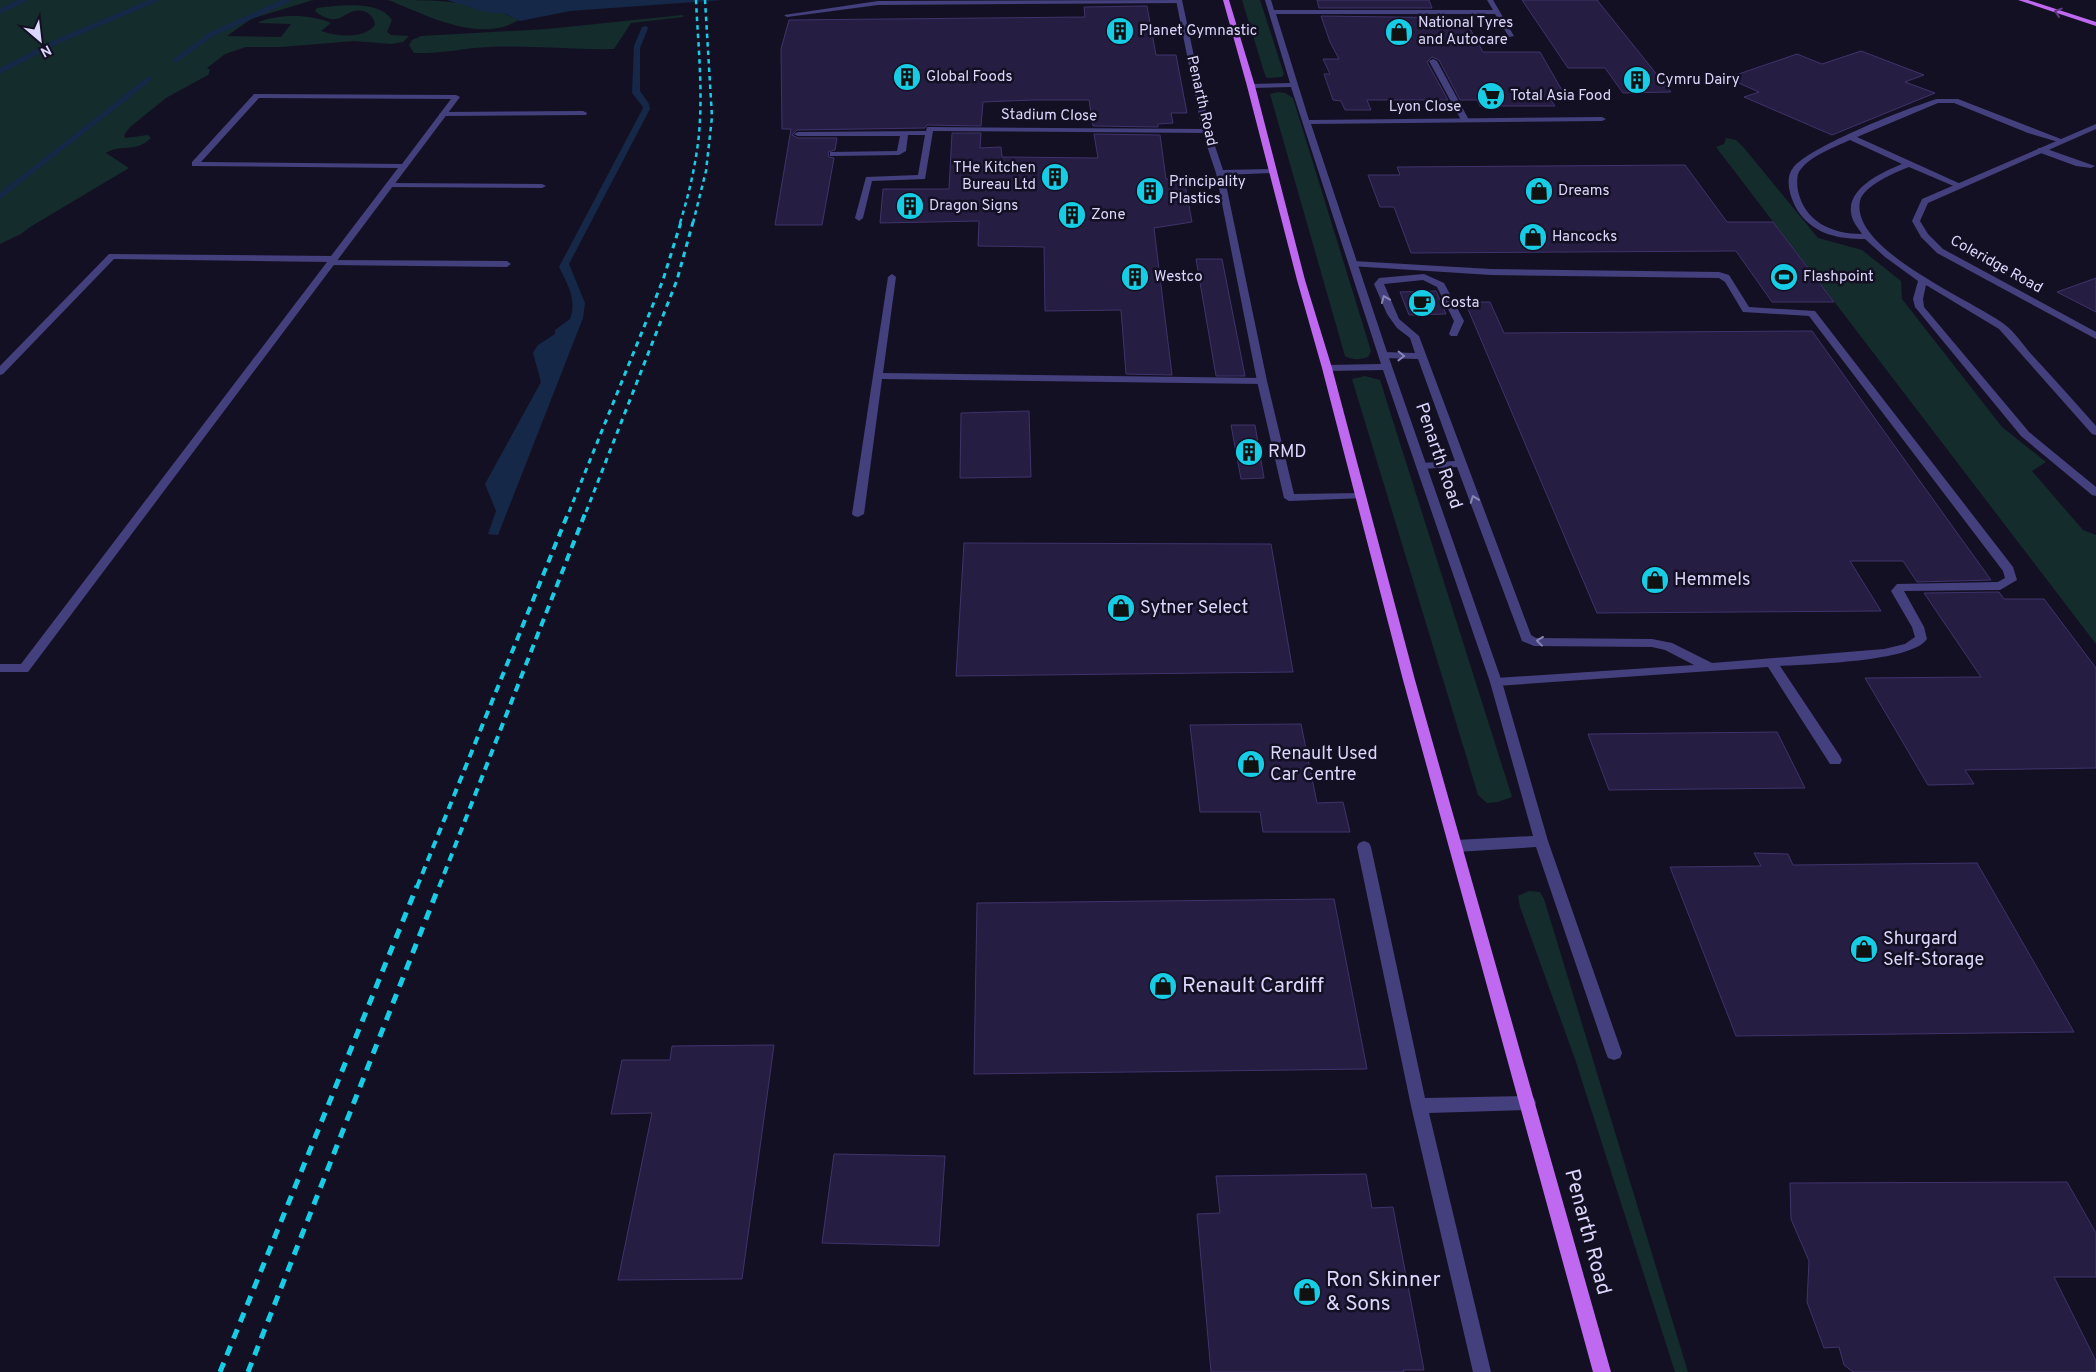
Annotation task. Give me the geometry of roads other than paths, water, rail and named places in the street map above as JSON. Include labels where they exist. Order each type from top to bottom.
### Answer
[{"type":"main road","name":"Penarth Road","points":[[1226,0],[1271,171],[1327,368],[1406,671],[1602,1372]]},
{"type":"main road","points":[[2021,0],[2096,24]]},
{"type":"main road","points":[[2088,13],[2096,16]]},
{"type":"street","name":"Penarth Road","points":[[1268,0],[1387,367],[1496,682],[1541,841],[1614,1053]]},
{"type":"street","points":[[1490,0],[1511,36]]},
{"type":"street","points":[[787,15],[878,3],[1180,1]]},
{"type":"street","name":"Penarth Road","points":[[1180,1],[1206,131],[1220,173],[1262,381],[1289,498],[1360,496]]},
{"type":"street","points":[[1272,12],[1496,12]]},
{"type":"street","points":[[1433,61],[1465,120]]},
{"type":"street","points":[[1250,86],[1294,85]]},
{"type":"street","points":[[0,668],[24,668],[404,166],[456,97],[256,96],[195,164],[404,166]]},
{"type":"street","points":[[1868,236],[1847,237],[1821,230],[1806,216],[1797,203],[1793,189],[1795,170],[1802,160],[1937,101],[1955,100],[2013,124],[2062,141]]},
{"type":"street","points":[[443,114],[583,113]]},
{"type":"street","name":"Lyon Close","points":[[1307,122],[1602,119]]},
{"type":"street","name":"Coleridge Road","points":[[2096,126],[1925,201],[1916,221],[1924,235],[1940,251],[2096,336]]},
{"type":"street","name":"Stadium Close","points":[[929,133],[930,128],[1206,131]]},
{"type":"street","points":[[833,154],[899,153],[902,151],[904,133]]},
{"type":"street","points":[[798,134],[929,133],[922,177],[869,178],[859,218]]},
{"type":"street","points":[[1851,137],[1959,185]]},
{"type":"street","points":[[2041,150],[2079,164],[2094,165]]},
{"type":"street","points":[[1909,164],[1867,187],[1856,201],[1857,218],[1868,236],[1885,255],[1922,279],[1989,316],[2002,326],[2096,432]]},
{"type":"street","points":[[1220,173],[1271,171]]},
{"type":"street","points":[[390,184],[542,186]]},
{"type":"street","points":[[0,372],[112,256],[507,264]]},
{"type":"street","points":[[1353,264],[1491,272],[1719,274],[1726,277],[1746,310],[1812,313],[2008,570],[2011,580],[2000,586],[1900,587],[1897,591],[1918,627],[1921,639],[1909,647],[1884,652],[1709,668],[1496,682]]},
{"type":"street","points":[[858,514],[892,277]]},
{"type":"street","points":[[1454,334],[1459,321],[1441,285],[1431,278],[1382,280],[1379,284],[1395,323],[1404,331],[1414,336],[1526,638],[1534,642],[1652,643],[1668,646],[1709,668]]},
{"type":"street","points":[[1922,279],[1918,299],[1920,307],[2025,434],[2096,494]]},
{"type":"street","points":[[1383,355],[1420,356]]},
{"type":"street","points":[[1327,368],[1387,367]]},
{"type":"street","points":[[879,376],[1262,381]]},
{"type":"street","points":[[1421,466],[1461,464]]},
{"type":"street","points":[[1771,662],[1834,760]]},
{"type":"street","points":[[1456,846],[1541,841]]},
{"type":"street","points":[[1364,847],[1419,1106],[1482,1372]]},
{"type":"street","points":[[1419,1106],[1528,1103]]},
{"type":"water","points":[[447,0],[723,0],[570,11],[520,21],[506,14],[486,12]]},
{"type":"water","points":[[646,26],[648,28],[640,48],[640,91],[649,104],[650,109],[569,264],[585,303],[583,318],[498,535],[488,534],[496,511],[485,484],[541,382],[533,353],[538,345],[555,334],[555,330],[570,319],[572,312],[572,299],[566,280],[559,267],[643,107],[632,93],[634,46],[642,27]]},
{"type":"waterway","points":[[0,11],[23,0]]},
{"type":"waterway","points":[[0,71],[56,42],[155,0]]},
{"type":"waterway","points":[[176,60],[210,35],[288,0]]},
{"type":"waterway","points":[[0,196],[149,79]]},
{"type":"railway","points":[[680,223],[692,179],[699,134],[700,83],[696,0]]},
{"type":"railway","points":[[693,223],[706,171],[712,117],[705,0]]},
{"type":"railway","points":[[569,512],[663,280],[681,222]]},
{"type":"railway","points":[[586,512],[677,280],[693,222]]},
{"type":"railway","points":[[417,887],[569,511]]},
{"type":"railway","points":[[439,887],[586,511]]},
{"type":"railway","points":[[220,1372],[417,886]]},
{"type":"railway","points":[[248,1372],[439,886]]},
{"type":"place","name":"Planet Gymnastic","points":[[1120,31]]},
{"type":"place","name":"National Tyres and Autocare","points":[[1399,32]]},
{"type":"place","name":"Global Foods","points":[[907,77]]},
{"type":"place","name":"Cymru Dairy","points":[[1637,80]]},
{"type":"place","name":"Total Asia Food","points":[[1491,96]]},
{"type":"place","name":"THe Kitchen Bureau Ltd","points":[[1055,177]]},
{"type":"place","name":"Principality Plastics","points":[[1150,191]]},
{"type":"place","name":"Dreams","points":[[1539,191]]},
{"type":"place","name":"Dragon Signs","points":[[910,206]]},
{"type":"place","name":"Zone","points":[[1072,215]]},
{"type":"place","name":"Hancocks","points":[[1533,237]]},
{"type":"place","name":"Westco","points":[[1135,277]]},
{"type":"place","name":"Flashpoint","points":[[1784,277]]},
{"type":"place","name":"Costa","points":[[1422,303]]},
{"type":"place","name":"RMD","points":[[1249,452]]},
{"type":"place","name":"Hemmels","points":[[1655,580]]},
{"type":"place","name":"Sytner Select","points":[[1121,608]]},
{"type":"place","name":"Renault Used Car Centre","points":[[1251,764]]},
{"type":"place","name":"Shurgard Self-Storage","points":[[1864,949]]},
{"type":"place","name":"Renault Cardiff","points":[[1163,986]]},
{"type":"place","name":"Ron Skinner & Sons","points":[[1307,1292]]}]
